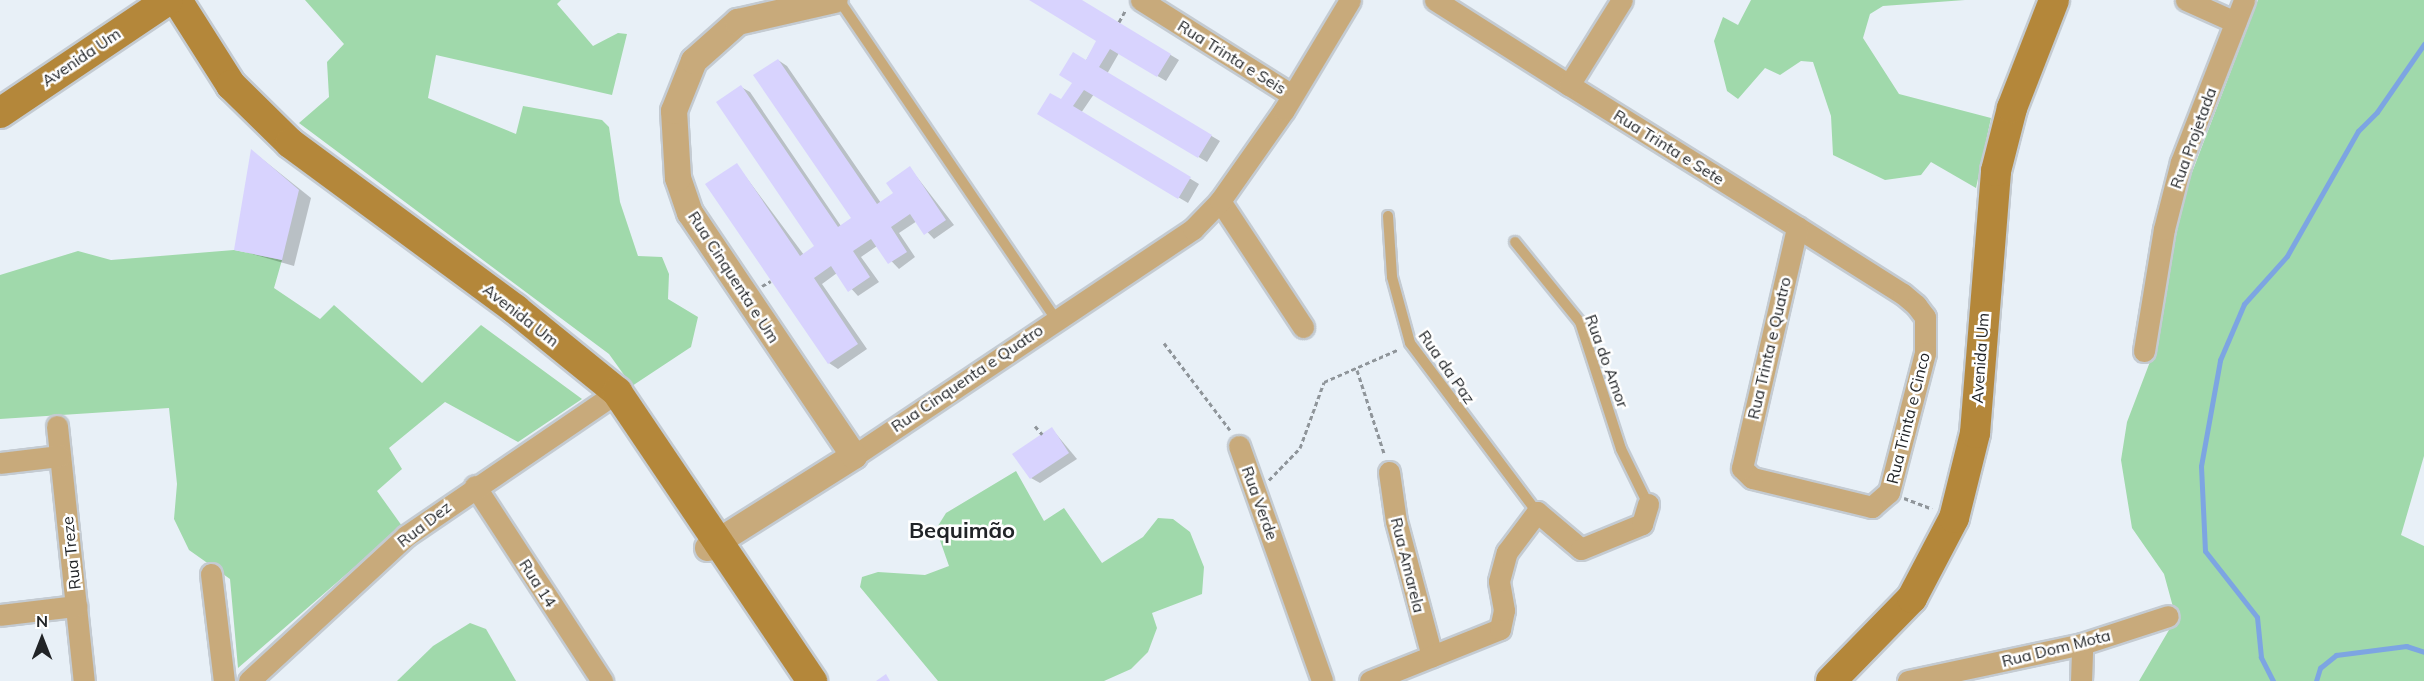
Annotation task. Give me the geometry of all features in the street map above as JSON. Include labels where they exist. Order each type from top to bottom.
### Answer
[{"type":"main road","name":"Avenida Um","points":[[1831,681],[1912,598],[1954,518],[1975,433],[1996,171],[2012,108],[2054,0]]},
{"type":"main road","name":"Avenida Um","points":[[1858,681],[1889,654],[1931,603],[1971,516],[1990,432],[2012,176],[2033,100],[2073,0]]},
{"type":"main road","name":"Avenida Um","points":[[0,99],[163,1]]},
{"type":"main road","name":"Avenida Um","points":[[0,113],[163,1]]},
{"type":"main road","name":"Avenida Um","points":[[163,1],[231,85],[290,143],[515,309],[613,395],[714,545],[812,681]]},
{"type":"main road","name":"Avenida Um","points":[[714,545],[795,681]]},
{"type":"street","name":"Rua Cinquenta e Um","points":[[837,0],[738,22],[709,43],[681,87],[674,111],[673,148],[690,213],[854,456]]},
{"type":"street","name":"Rua Trinta e Seis","points":[[1141,0],[1292,95]]},
{"type":"street","name":"Rua Cinquenta e Quatro","points":[[714,545],[854,456],[1055,318],[1193,229],[1220,201],[1292,95],[1350,0]]},
{"type":"street","name":"Rua Trinta e Sete","points":[[1436,0],[1903,294]]},
{"type":"street","points":[[1569,85],[1622,0]]},
{"type":"street","points":[[2186,0],[2235,22]]},
{"type":"street","name":"Rua Projetada","points":[[2144,351],[2164,229],[2181,162],[2244,0]]},
{"type":"street","points":[[1220,201],[1303,327]]},
{"type":"street","name":"Rua Trinta e Quatro","points":[[1797,227],[1742,468],[1752,478],[1872,507]]},
{"type":"street","name":"Rua Trinta e Cinco","points":[[1872,507],[1889,492],[1928,335],[1925,317],[1903,294]]},
{"type":"street","name":"Rua Dez","points":[[249,681],[406,536],[475,486],[613,395]]},
{"type":"street","name":"Rua Treze","points":[[57,426],[84,681]]},
{"type":"street","name":"Rua Verde","points":[[1239,446],[1322,681]]},
{"type":"street","points":[[0,463],[60,456]]},
{"type":"street","name":"Rua Amarela","points":[[1389,472],[1396,522],[1432,656]]},
{"type":"street","name":"Rua 14","points":[[475,486],[602,681]]},
{"type":"street","points":[[1370,681],[1500,629],[1504,610],[1499,581],[1507,552],[1537,512],[1581,549],[1642,524],[1648,504]]},
{"type":"street","points":[[211,574],[224,681]]},
{"type":"street","points":[[0,615],[76,606]]},
{"type":"street","name":"Rua Dom Mota","points":[[1908,681],[1965,676],[2082,644],[2168,615]]},
{"type":"street","points":[[2081,681],[2082,644]]},
{"type":"lane","points":[[837,0],[1055,318]]},
{"type":"lane","name":"Rua da Paz","points":[[1388,216],[1392,277],[1410,343],[1537,512]]},
{"type":"lane","name":"Rua do Amor","points":[[1515,242],[1580,322],[1621,449],[1648,504]]},
{"type":"path","name":"Rua Verde","points":[[1164,343],[1212,401],[1239,446]]},
{"type":"path","points":[[1256,490],[1300,448],[1312,401],[1324,382],[1357,370],[1410,343]]},
{"type":"path","points":[[1357,370],[1389,472]]},
{"type":"path","points":[[1035,426],[1042,434]]},
{"type":"path","points":[[1889,492],[1954,518]]},
{"type":"green space","points":[[305,0],[561,0],[557,4],[593,46],[618,33],[627,34],[612,95],[436,55],[428,98],[516,134],[523,106],[602,120],[609,127],[620,202],[638,256],[662,257],[669,274],[668,299],[698,317],[691,347],[632,386],[609,354],[299,123],[329,97],[327,62],[344,44]]},
{"type":"green space","points":[[1751,0],[1965,0],[1883,6],[1870,14],[1863,38],[1899,94],[1991,118],[1976,188],[1931,162],[1921,175],[1885,180],[1833,155],[1831,116],[1813,62],[1801,61],[1780,75],[1765,68],[1738,99],[1727,91],[1714,41],[1723,17],[1738,25]]},
{"type":"green space","points":[[2258,0],[2424,0],[2424,456],[2401,535],[2424,546],[2424,681],[2139,681],[2176,618],[2164,574],[2132,528],[2121,460],[2127,422],[2156,346],[2183,196]]},
{"type":"green space","points":[[234,250],[282,260],[274,288],[320,319],[334,305],[422,383],[481,325],[582,399],[518,442],[445,402],[389,448],[402,469],[377,491],[402,526],[238,668],[230,579],[189,550],[174,519],[177,484],[169,408],[0,419],[0,275],[78,251],[111,260]]},
{"type":"green space","points":[[1016,471],[1044,521],[1064,508],[1102,563],[1143,537],[1158,518],[1173,519],[1190,532],[1204,567],[1202,594],[1152,613],[1157,628],[1148,652],[1131,669],[1104,681],[938,681],[860,587],[862,577],[878,572],[925,575],[949,566],[936,529],[946,513]]},
{"type":"green space","points":[[470,623],[486,629],[516,681],[397,681],[433,646]]},
{"type":"building","points":[[1029,0],[1082,0],[1171,54],[1157,77],[1110,49],[1099,67],[1212,135],[1198,158],[1084,90],[1073,106],[1191,177],[1178,199],[1037,114],[1050,93],[1061,99],[1072,83],[1059,75],[1073,52],[1086,60],[1096,41]]},
{"type":"building","points":[[778,59],[877,204],[893,193],[886,183],[910,166],[946,220],[924,235],[910,214],[891,227],[907,252],[888,264],[871,239],[853,251],[870,277],[848,292],[831,266],[814,278],[858,344],[828,364],[705,184],[737,163],[800,256],[814,246],[716,102],[741,85],[838,227],[851,218],[753,75]]},
{"type":"building","points":[[251,149],[299,190],[282,260],[234,250]]},
{"type":"building","points":[[1052,427],[1069,453],[1030,479],[1012,454]]},
{"type":"building","points":[[886,674],[890,681],[876,681]]},
{"type":"waterway","points":[[2273,681],[2261,657],[2257,617],[2205,551],[2201,466],[2220,360],[2244,304],[2287,256],[2358,131],[2377,112],[2424,44]]},
{"type":"waterway","points":[[2316,681],[2320,668],[2336,655],[2406,646],[2424,652]]},
{"type":"district","name":"Bequimão","points":[[962,531]]}]
